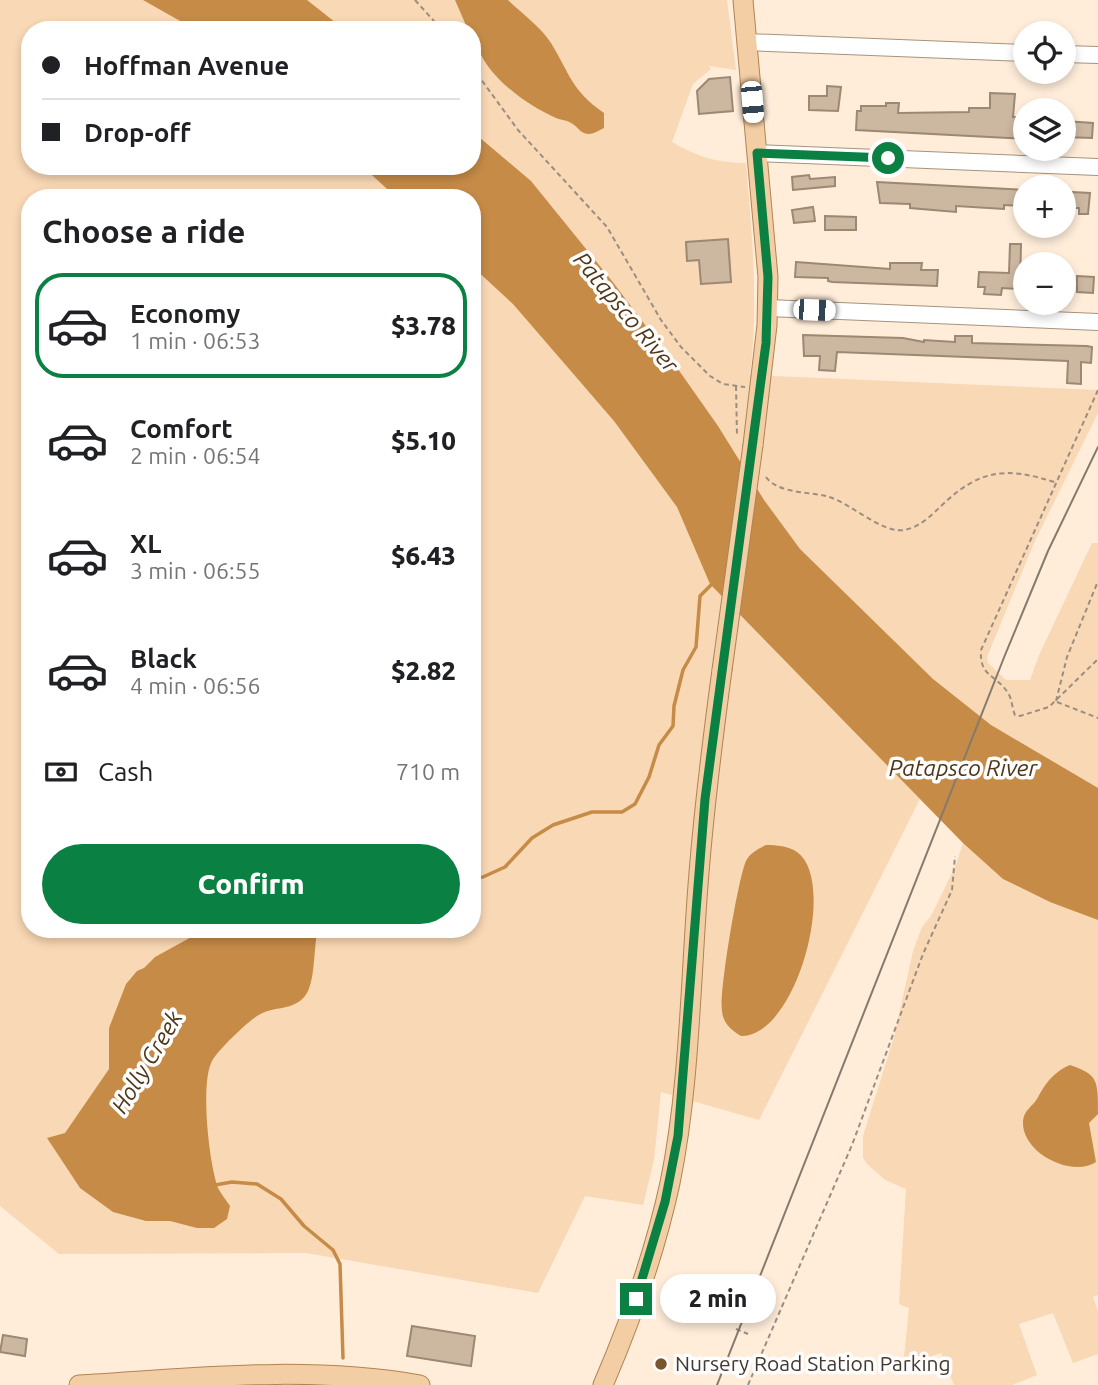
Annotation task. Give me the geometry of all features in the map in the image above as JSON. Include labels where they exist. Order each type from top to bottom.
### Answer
[{"type":"main road","points":[[603,1385],[642,1283],[674,1159],[684,1086],[702,834],[748,445],[761,387],[768,307],[743,0]]},
{"type":"main road","points":[[79,1385],[309,1373],[420,1385]]},
{"type":"street","points":[[747,42],[1013,52]]},
{"type":"street","points":[[1076,54],[1098,55]]},
{"type":"street","points":[[757,153],[1098,167]]},
{"type":"street","points":[[768,307],[1098,322]]},
{"type":"path","points":[[415,0],[434,21]]},
{"type":"path","points":[[481,79],[518,130],[607,227],[661,320],[681,347],[710,376],[723,384],[761,387]]},
{"type":"path","points":[[736,386],[737,435],[748,445]]},
{"type":"path","points":[[1098,390],[1058,484],[1028,542],[981,650],[980,660],[983,669],[1007,691],[1015,715],[1038,713],[1056,702],[1098,659]]},
{"type":"path","points":[[763,473],[769,482],[786,489],[843,501],[887,527],[904,530],[928,519],[971,481],[996,472],[1029,474],[1058,484]]},
{"type":"path","points":[[1056,702],[1067,657],[1098,581]]},
{"type":"path","points":[[1056,702],[1098,718]]},
{"type":"path","points":[[748,1385],[852,1145],[923,954],[952,890],[955,856]]},
{"type":"path","points":[[736,1329],[748,1334]]},
{"type":"shaded area","points":[[0,0],[727,0],[736,70],[709,66],[711,69],[693,84],[672,142],[708,158],[746,163],[754,296],[750,375],[1098,390],[1098,413],[1034,543],[987,657],[988,663],[1006,680],[1030,680],[1039,655],[1092,543],[1098,543],[1098,1295],[1093,1297],[1098,1312],[1098,1354],[1073,1363],[1053,1313],[1019,1324],[1037,1375],[1012,1385],[954,1385],[941,1353],[903,1367],[909,1308],[899,1304],[906,1189],[885,1180],[867,1164],[863,1158],[863,1136],[894,1037],[913,951],[922,927],[931,916],[955,867],[963,843],[920,799],[759,1120],[661,1092],[654,1160],[643,1205],[585,1196],[538,1293],[306,1253],[59,1254],[0,1206]]},
{"type":"water","points":[[143,0],[307,0],[334,21],[180,21]]},
{"type":"water","points":[[455,0],[508,0],[547,37],[584,97],[604,113],[604,128],[592,134],[584,133],[569,122],[556,118],[519,97],[496,76],[481,55],[481,21],[464,21]]},
{"type":"water","name":"Patapsco River","points":[[481,139],[531,181],[673,362],[718,426],[764,500],[800,549],[933,679],[991,725],[1098,788],[1098,920],[1050,902],[1003,879],[963,843],[710,584],[677,507],[614,421],[513,304],[481,274],[481,189],[387,189],[372,175],[481,175]]},
{"type":"water","points":[[766,845],[794,850],[809,868],[813,893],[812,923],[794,986],[779,1012],[761,1030],[741,1036],[728,1026],[723,1015],[726,960],[738,889],[746,861],[752,853]]},
{"type":"water","points":[[190,938],[317,938],[311,982],[305,996],[294,1004],[269,1010],[246,1024],[212,1061],[208,1072],[206,1105],[209,1143],[218,1188],[230,1206],[227,1219],[214,1228],[197,1228],[170,1221],[146,1221],[113,1212],[80,1188],[47,1138],[65,1133],[109,1069],[109,1028],[126,984],[155,957]]},
{"type":"water","points":[[1070,1065],[1086,1072],[1097,1086],[1098,1114],[1089,1123],[1096,1162],[1086,1166],[1074,1167],[1050,1160],[1030,1143],[1023,1121],[1050,1079]]},
{"type":"building","points":[[730,77],[733,111],[699,114],[697,91],[709,79]]},
{"type":"building","points":[[827,86],[841,87],[838,111],[809,110],[809,96],[827,96]]},
{"type":"building","points":[[990,93],[1015,94],[1013,138],[856,130],[857,111],[861,111],[861,106],[899,103],[898,113],[969,112],[969,108],[990,108]]},
{"type":"building","points":[[1076,122],[1093,123],[1092,138],[1076,137]]},
{"type":"building","points":[[809,175],[810,179],[835,177],[835,186],[793,190],[792,177]]},
{"type":"building","points":[[877,182],[1013,189],[1013,205],[1004,205],[1004,209],[956,206],[956,212],[910,208],[910,204],[880,203]]},
{"type":"building","points":[[1076,192],[1090,193],[1088,214],[1079,214],[1079,208],[1076,208]]},
{"type":"building","points":[[813,207],[815,221],[794,223],[792,210]]},
{"type":"building","points":[[825,216],[856,217],[856,230],[825,230]]},
{"type":"building","points":[[728,239],[731,282],[701,284],[699,260],[687,261],[686,242]]},
{"type":"building","points":[[1010,244],[1021,244],[1021,252],[1013,252],[1013,289],[1002,288],[1001,295],[984,294],[985,287],[978,287],[979,272],[1009,273]]},
{"type":"building","points":[[796,262],[890,269],[890,263],[922,263],[921,270],[938,270],[937,286],[832,282],[828,281],[828,278],[795,277]]},
{"type":"building","points":[[1077,276],[1094,277],[1093,293],[1077,292]]},
{"type":"building","points":[[803,335],[903,338],[924,342],[955,342],[955,336],[972,336],[972,343],[1087,346],[1092,347],[1091,363],[1081,362],[1081,384],[1067,383],[1068,361],[837,352],[835,371],[819,370],[820,356],[804,356]]},
{"type":"building","points":[[412,1326],[475,1336],[471,1366],[407,1356]]},
{"type":"building","points":[[3,1335],[27,1339],[25,1356],[0,1352]]},
{"type":"waterway","name":"Holly Creek","points":[[481,877],[505,867],[532,838],[553,825],[592,812],[622,812],[635,804],[649,777],[659,745],[673,726],[674,706],[683,670],[696,647],[700,596],[714,582]]},
{"type":"waterway","name":"Holly Creek","points":[[215,1185],[232,1182],[257,1184],[281,1199],[304,1226],[333,1250],[340,1264],[343,1358]]},
{"type":"tram line","points":[[717,1385],[1005,655],[1048,551],[1098,447]]},
{"type":"place","name":"Nursery Road Station Parking","points":[[661,1364]]},
{"type":"route","points":[[636,1299],[670,1183],[678,1136],[705,799],[766,343],[768,277],[757,153],[888,158]]}]
